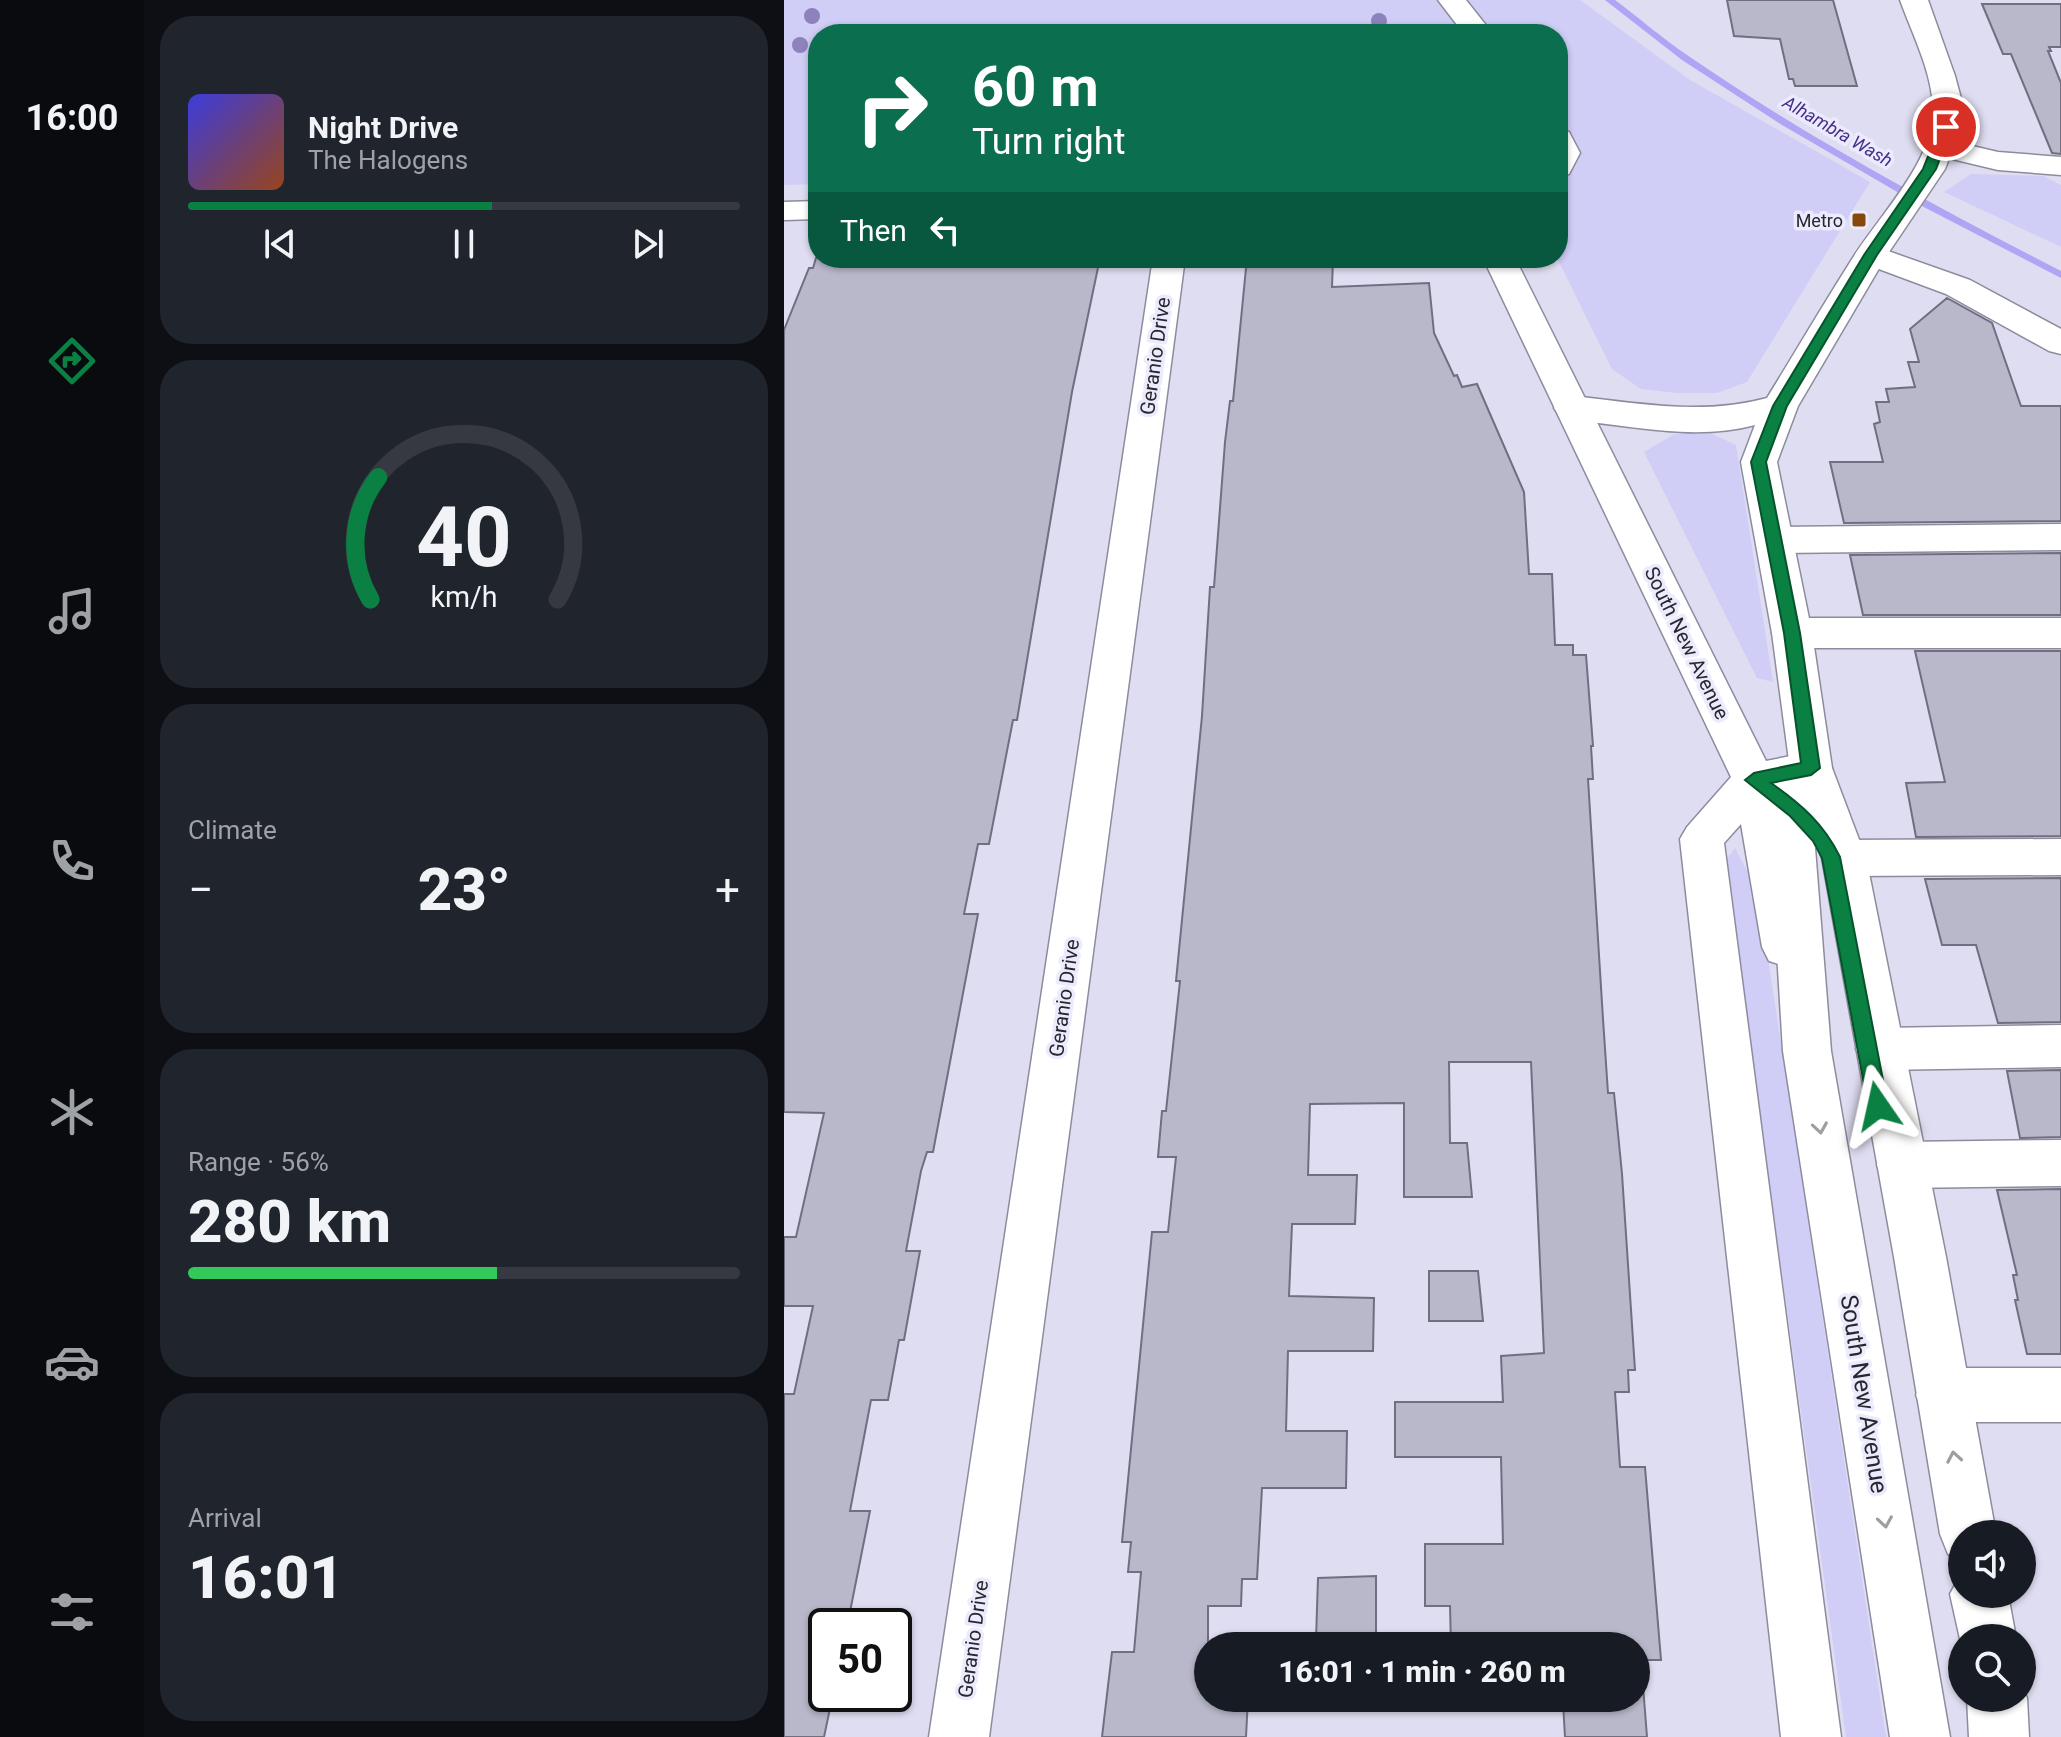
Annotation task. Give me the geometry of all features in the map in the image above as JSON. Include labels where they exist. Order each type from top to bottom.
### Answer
[{"type":"street","points":[[1452,0],[1471,24]]},
{"type":"street","points":[[1914,0],[1948,106],[1946,127],[1934,158],[1780,406],[1759,462],[1792,633],[1811,768],[1844,858],[1920,1257],[1965,1520]]},
{"type":"street","points":[[1934,158],[2061,166]]},
{"type":"street","points":[[784,211],[808,210]]},
{"type":"street","points":[[1877,246],[2061,343]]},
{"type":"street","name":"Geranio Drive","points":[[959,1737],[1168,268]]},
{"type":"street","name":"South New Avenue","points":[[1504,268],[1754,780],[1763,842],[1807,1051],[1920,1737]]},
{"type":"street","points":[[1572,408],[1715,420],[1780,406]]},
{"type":"street","points":[[1775,540],[2061,537]]},
{"type":"street","points":[[1792,633],[2061,633]]},
{"type":"street","points":[[1811,768],[1754,780],[1702,839],[1811,1737]]},
{"type":"street","name":"South New Avenue","points":[[1807,1051],[1792,838],[1796,811],[1811,768]]},
{"type":"street","points":[[1754,780],[1796,811],[1819,836],[1831,857],[1895,1200],[1920,1257]]},
{"type":"street","points":[[1844,858],[2061,857]]},
{"type":"street","points":[[1880,1049],[2061,1046]]},
{"type":"street","points":[[1902,1165],[2061,1163]]},
{"type":"street","points":[[1943,1395],[2061,1395]]},
{"type":"street","points":[[1998,1712],[1999,1737]]},
{"type":"shaded area","points":[[784,0],[1580,0],[1690,80],[1870,182],[1747,382],[1717,393],[1641,389],[1612,369],[1562,268],[1568,268],[1568,24],[808,24],[808,184],[784,185]]},
{"type":"shaded area","points":[[1971,174],[2043,176],[2061,185],[2061,247],[1944,192]]},
{"type":"shaded area","points":[[1708,432],[1736,445],[1773,682],[1757,678],[1644,452],[1675,434]]},
{"type":"shaded area","points":[[1735,848],[1758,892],[1886,1737],[1846,1737],[1725,861]]},
{"type":"building","points":[[1727,0],[1833,0],[1857,86],[1795,86],[1793,79],[1789,79],[1780,39],[1734,36]]},
{"type":"building","points":[[1982,4],[2061,4],[2061,47],[2049,47],[2051,51],[2048,51],[2061,83],[2061,154],[2052,153],[2011,54],[2003,54]]},
{"type":"building","points":[[809,268],[1098,268],[1072,392],[1017,720],[1013,720],[989,844],[978,844],[964,914],[978,914],[933,1152],[927,1152],[921,1171],[906,1251],[920,1251],[904,1340],[899,1340],[888,1400],[871,1400],[850,1511],[870,1511],[851,1608],[808,1608],[808,1712],[829,1712],[824,1737],[784,1737],[784,1394],[794,1394],[813,1306],[784,1306],[784,1237],[796,1237],[824,1113],[784,1112],[784,330]]},
{"type":"building","points":[[1246,268],[1333,268],[1332,287],[1429,283],[1434,333],[1462,387],[1477,384],[1524,492],[1529,574],[1552,574],[1555,645],[1573,645],[1573,655],[1586,655],[1593,746],[1593,779],[1588,779],[1608,1093],[1614,1093],[1622,1174],[1635,1370],[1628,1370],[1629,1392],[1615,1392],[1620,1467],[1645,1467],[1661,1660],[1650,1660],[1650,1632],[1451,1632],[1450,1606],[1425,1606],[1425,1544],[1503,1544],[1501,1457],[1395,1457],[1395,1402],[1503,1402],[1501,1356],[1544,1353],[1531,1062],[1449,1062],[1450,1143],[1467,1143],[1472,1197],[1404,1197],[1404,1103],[1310,1104],[1308,1175],[1357,1175],[1355,1224],[1292,1224],[1289,1296],[1374,1298],[1373,1351],[1288,1351],[1286,1431],[1347,1431],[1346,1488],[1262,1488],[1257,1579],[1242,1579],[1241,1606],[1208,1606],[1208,1632],[1194,1632],[1194,1712],[1247,1712],[1246,1737],[1102,1737],[1112,1652],[1134,1652],[1141,1572],[1128,1572],[1131,1542],[1122,1542],[1152,1232],[1168,1232],[1176,1157],[1158,1157],[1180,981],[1176,981],[1202,716],[1210,587],[1214,587],[1230,401],[1233,401]]},
{"type":"building","points":[[1947,298],[1992,323],[2021,406],[2061,406],[2061,521],[1844,523],[1830,462],[1883,462],[1874,424],[1880,422],[1876,402],[1889,402],[1886,389],[1915,387],[1908,362],[1919,362],[1910,329]]},
{"type":"building","points":[[2061,553],[2061,615],[1863,615],[1850,555]]},
{"type":"building","points":[[1915,651],[2061,651],[2061,836],[1916,837],[1906,783],[1945,782]]},
{"type":"building","points":[[2061,878],[2061,1022],[1998,1023],[1976,945],[1942,945],[1925,879]]},
{"type":"building","points":[[2061,1070],[2061,1137],[2020,1138],[2007,1071]]},
{"type":"building","points":[[2061,1189],[2061,1354],[2027,1354],[2015,1300],[2018,1300],[2013,1275],[2017,1275],[1997,1190]]},
{"type":"building","points":[[1429,1271],[1478,1271],[1483,1321],[1429,1321]]},
{"type":"building","points":[[1376,1576],[1376,1632],[1316,1632],[1318,1578]]},
{"type":"building","points":[[1564,1712],[1645,1712],[1647,1737],[1565,1737]]},
{"type":"waterway","name":"Alhambra Wash","points":[[1609,0],[1663,42],[1785,123],[1921,202],[2061,275]]},
{"type":"place","name":"Metro","points":[[1859,220]]},
{"type":"route","points":[[1878,1106],[1831,857],[1819,836],[1796,811],[1754,780],[1811,768],[1792,633],[1759,462],[1780,406],[1871,255],[1930,169],[1946,127]]}]
